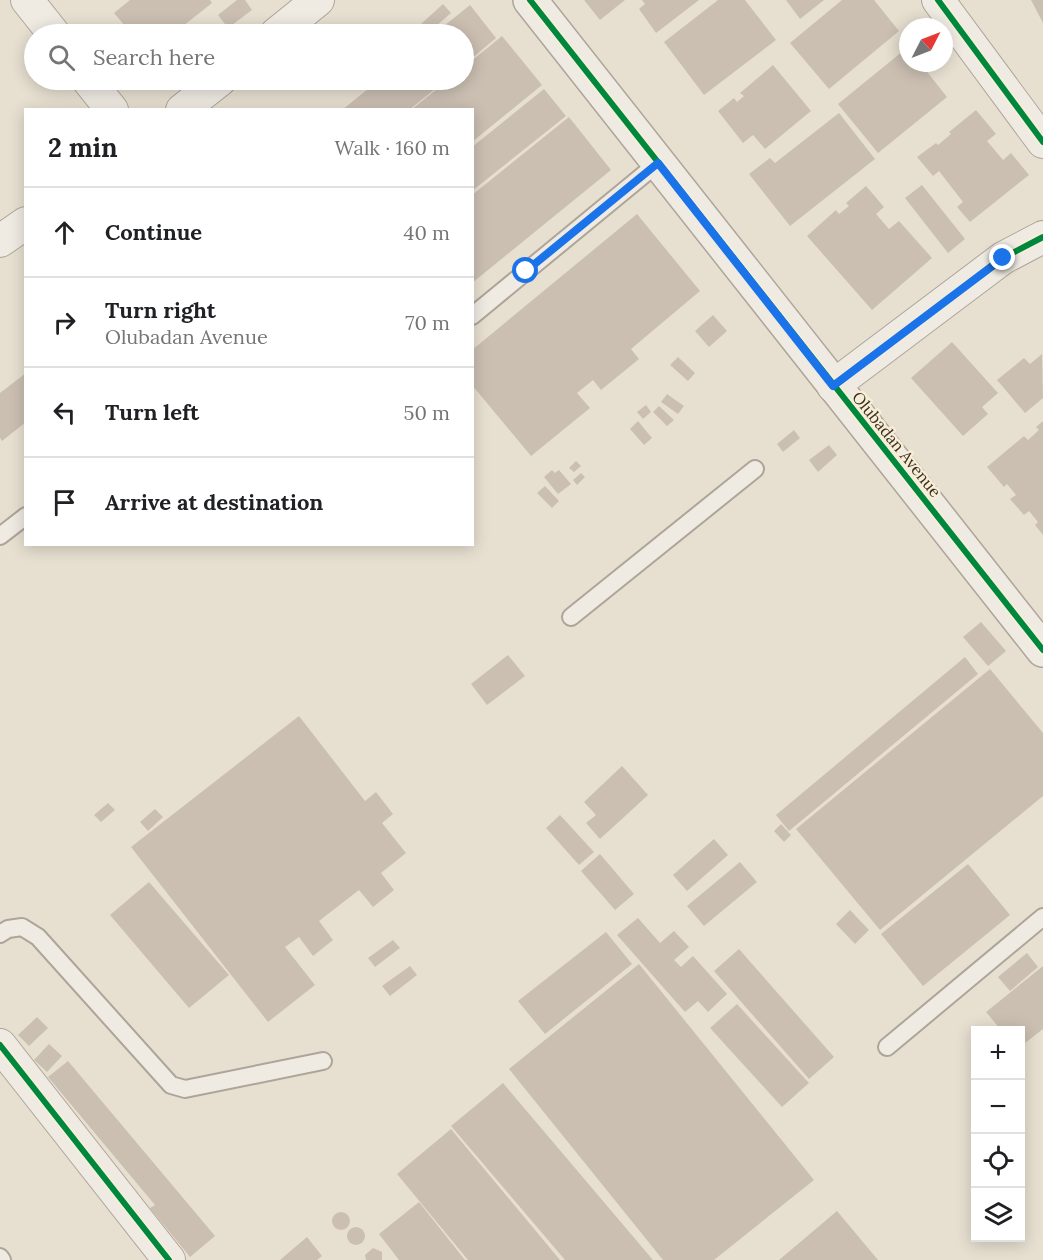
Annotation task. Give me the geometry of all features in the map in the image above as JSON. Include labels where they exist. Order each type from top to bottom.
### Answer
[{"type":"street","points":[[27,0],[46,24]]},
{"type":"street","name":"Olubadan Avenue","points":[[530,0],[1043,650]]},
{"type":"street","points":[[938,0],[1043,142]]},
{"type":"street","points":[[288,24],[313,2]]},
{"type":"street","points":[[96,90],[110,108]]},
{"type":"street","points":[[185,108],[207,90]]},
{"type":"street","points":[[0,241],[24,224]]},
{"type":"street","points":[[833,386],[1003,258],[1043,237]]},
{"type":"street","points":[[0,1045],[170,1260]]},
{"type":"lane","points":[[474,314],[658,163]]},
{"type":"lane","points":[[571,617],[755,469]]},
{"type":"lane","points":[[0,536],[24,518]]},
{"type":"lane","points":[[887,1047],[1043,917]]},
{"type":"lane","points":[[0,934],[8,929],[22,927],[38,937],[171,1085],[185,1089],[323,1061]]},
{"type":"building","points":[[130,0],[210,0],[212,3],[186,24],[123,24],[114,13]]},
{"type":"building","points":[[237,0],[245,0],[252,10],[233,24],[225,24],[218,15]]},
{"type":"building","points":[[584,0],[625,0],[600,20]]},
{"type":"building","points":[[642,0],[699,0],[656,33],[639,9],[645,4]]},
{"type":"building","points":[[718,0],[745,0],[776,40],[704,95],[664,42]]},
{"type":"building","points":[[786,0],[824,0],[800,19]]},
{"type":"building","points":[[842,0],[874,0],[899,31],[829,89],[790,43]]},
{"type":"building","points":[[1031,0],[1043,0],[1043,23]]},
{"type":"building","points":[[443,4],[451,13],[438,24],[421,24]]},
{"type":"building","points":[[470,5],[496,38],[474,57],[474,24],[446,24]]},
{"type":"building","points":[[502,36],[542,85],[474,140],[474,108],[413,108],[436,90],[474,90],[474,59]]},
{"type":"building","points":[[899,54],[899,72],[927,72],[947,97],[878,153],[838,104]]},
{"type":"building","points":[[773,65],[811,111],[765,149],[753,135],[743,143],[718,111],[734,98],[737,102],[744,96],[740,93]]},
{"type":"building","points":[[544,89],[566,116],[474,189],[474,145]]},
{"type":"building","points":[[367,90],[434,90],[411,108],[344,108]]},
{"type":"building","points":[[976,110],[996,134],[987,141],[1003,160],[1011,153],[1029,175],[970,222],[957,207],[963,202],[939,171],[933,176],[917,157],[936,143],[938,145],[951,134],[949,132]]},
{"type":"building","points":[[839,113],[875,159],[790,226],[749,174],[770,158],[775,163]]},
{"type":"building","points":[[569,117],[611,170],[474,281],[474,193]]},
{"type":"building","points":[[922,185],[965,239],[948,253],[905,198]]},
{"type":"building","points":[[866,186],[884,207],[876,214],[889,229],[899,221],[932,258],[872,310],[807,236],[836,210],[839,214],[849,206],[846,203]]},
{"type":"building","points":[[637,214],[700,291],[631,349],[639,359],[601,390],[593,380],[577,393],[590,408],[531,456],[474,387],[474,348]]},
{"type":"building","points":[[713,315],[727,331],[709,347],[695,331]]},
{"type":"building","points":[[952,342],[998,393],[982,407],[988,414],[963,436],[911,378]]},
{"type":"building","points":[[1042,354],[1043,398],[1025,413],[997,380],[1024,358],[1030,364]]},
{"type":"building","points":[[678,357],[695,373],[688,381],[670,365]]},
{"type":"building","points":[[24,375],[24,424],[2,441],[0,438],[0,393]]},
{"type":"building","points":[[667,394],[684,406],[678,414],[661,402]]},
{"type":"building","points":[[646,405],[651,412],[643,419],[637,412]]},
{"type":"building","points":[[659,406],[674,420],[667,426],[653,412]]},
{"type":"building","points":[[638,421],[652,438],[644,445],[630,429]]},
{"type":"building","points":[[1043,421],[1043,535],[1035,525],[1038,522],[1029,511],[1024,515],[1010,499],[1016,495],[1007,484],[1004,487],[987,467],[1024,436],[1028,440],[1039,430],[1036,427]]},
{"type":"building","points":[[794,430],[800,438],[783,452],[777,444]]},
{"type":"building","points":[[829,445],[837,455],[818,472],[809,460]]},
{"type":"building","points":[[576,461],[581,466],[574,472],[569,468]]},
{"type":"building","points":[[552,470],[555,473],[559,470],[571,484],[558,494],[544,477]]},
{"type":"building","points":[[581,473],[585,477],[577,485],[573,480]]},
{"type":"building","points":[[545,486],[559,501],[552,508],[537,493]]},
{"type":"building","points":[[981,622],[1006,651],[988,666],[963,637]]},
{"type":"building","points":[[508,655],[525,676],[487,705],[471,684]]},
{"type":"building","points":[[965,657],[978,674],[789,831],[776,815]]},
{"type":"building","points":[[990,669],[1043,733],[1043,796],[880,930],[796,829]]},
{"type":"building","points":[[299,716],[365,801],[376,792],[393,814],[382,823],[406,853],[381,873],[394,890],[373,907],[359,890],[319,921],[333,940],[313,956],[299,937],[285,947],[315,985],[268,1022],[131,847]]},
{"type":"building","points":[[622,766],[648,795],[600,839],[586,823],[596,815],[584,802]]},
{"type":"building","points":[[108,803],[115,810],[101,822],[94,815]]},
{"type":"building","points":[[155,809],[163,817],[148,831],[140,822]]},
{"type":"building","points":[[560,815],[594,852],[579,865],[546,828]]},
{"type":"building","points":[[781,824],[791,835],[784,842],[774,831]]},
{"type":"building","points":[[714,839],[728,855],[687,891],[673,875]]},
{"type":"building","points":[[600,854],[634,894],[615,910],[581,871]]},
{"type":"building","points":[[740,862],[757,882],[704,926],[687,906]]},
{"type":"building","points":[[968,864],[1010,915],[923,986],[881,934]]},
{"type":"building","points":[[149,882],[229,975],[189,1008],[110,915]]},
{"type":"building","points":[[850,910],[869,930],[855,944],[836,924]]},
{"type":"building","points":[[638,918],[660,943],[674,931],[689,947],[674,960],[681,967],[693,956],[727,994],[708,1012],[698,1001],[685,1012],[617,935]]},
{"type":"building","points":[[606,932],[632,964],[545,1034],[518,1001]]},
{"type":"building","points":[[393,940],[400,948],[375,967],[368,958]]},
{"type":"building","points":[[739,949],[834,1057],[809,1079],[714,971]]},
{"type":"building","points":[[1027,953],[1038,967],[1010,991],[998,977]]},
{"type":"building","points":[[639,964],[814,1180],[714,1260],[663,1260],[509,1069]]},
{"type":"building","points":[[410,966],[417,975],[390,996],[382,986]]},
{"type":"building","points":[[1043,966],[1043,1029],[1025,1043],[1025,1026],[998,1026],[986,1012]]},
{"type":"building","points":[[737,1004],[809,1083],[782,1107],[710,1028]]},
{"type":"building","points":[[37,1017],[48,1028],[29,1046],[18,1035]]},
{"type":"building","points":[[49,1044],[62,1056],[47,1072],[34,1060]]},
{"type":"building","points":[[68,1061],[215,1236],[190,1257],[150,1208],[155,1205],[48,1077]]},
{"type":"building","points":[[503,1083],[653,1260],[565,1260],[451,1126]]},
{"type":"building","points":[[451,1129],[560,1260],[468,1260],[397,1174]]},
{"type":"building","points":[[419,1202],[465,1260],[399,1260],[379,1234]]},
{"type":"building","points":[[837,1211],[878,1260],[779,1260]]},
{"type":"building","points":[[341,1212],[347,1215],[350,1221],[347,1227],[341,1230],[335,1227],[332,1221],[335,1215]]},
{"type":"building","points":[[356,1227],[362,1230],[365,1236],[362,1242],[356,1245],[350,1242],[347,1236],[350,1230]]},
{"type":"building","points":[[307,1237],[322,1256],[317,1260],[280,1260]]},
{"type":"building","points":[[373,1248],[382,1252],[382,1260],[366,1260],[365,1255]]},
{"type":"cycle path","points":[[530,0],[1043,650]]},
{"type":"cycle path","points":[[938,0],[1043,142]]},
{"type":"cycle path","points":[[833,386],[1003,258],[1043,237]]},
{"type":"cycle path","points":[[0,1045],[169,1260]]},
{"type":"route","points":[[526,271],[658,163],[833,386],[1003,258]]}]
